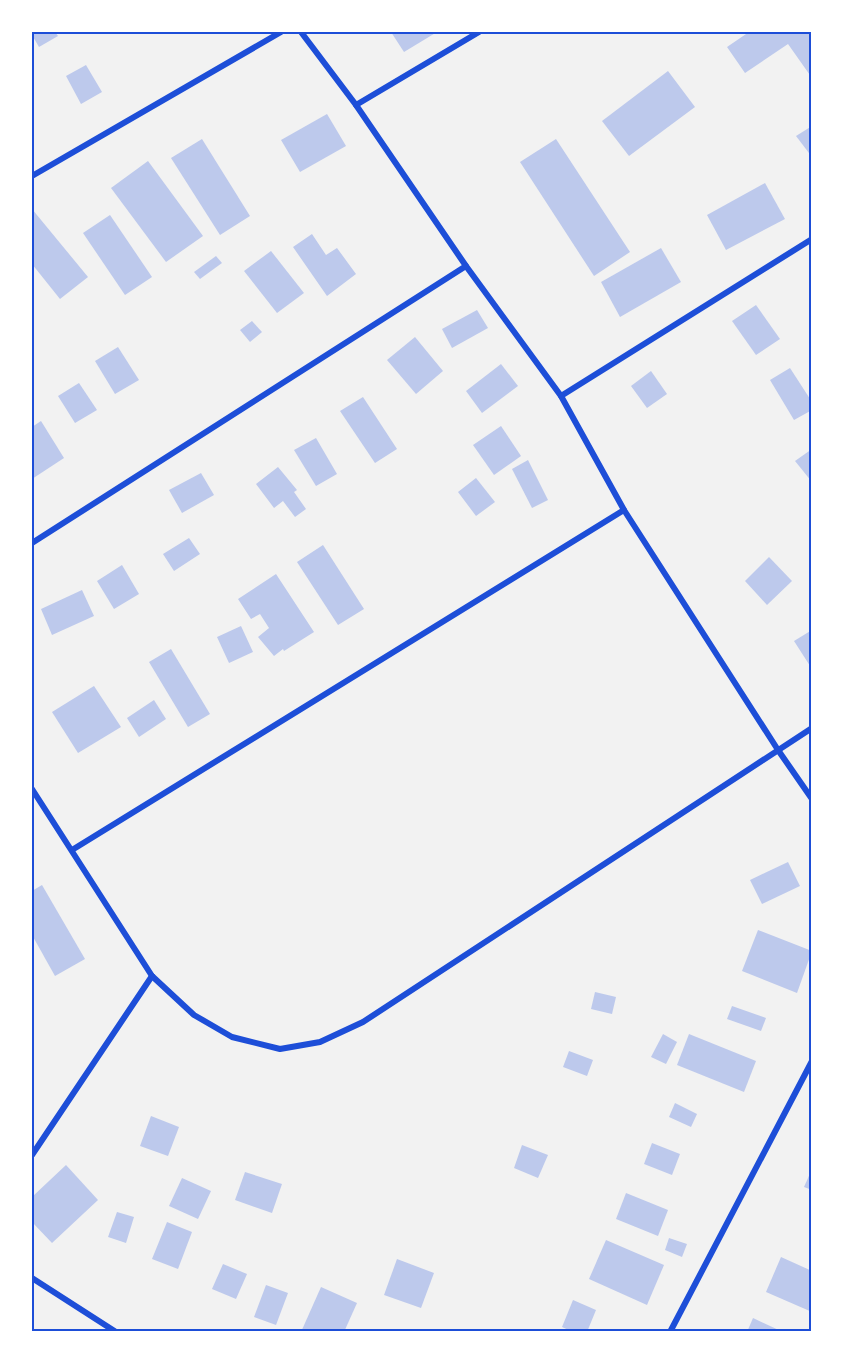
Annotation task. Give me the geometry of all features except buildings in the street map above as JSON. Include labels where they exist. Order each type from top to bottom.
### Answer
[{"type":"street","points":[[32,176],[281,32]]},
{"type":"street","points":[[301,32],[356,105],[466,266],[561,396],[624,510],[812,799]]},
{"type":"street","points":[[356,105],[479,32]]},
{"type":"street","points":[[561,396],[812,239]]},
{"type":"street","points":[[32,543],[466,266]]},
{"type":"street","points":[[72,850],[624,510]]},
{"type":"street","points":[[32,789],[152,976],[194,1015],[232,1037],[280,1049],[320,1042],[363,1022],[812,728]]},
{"type":"street","points":[[32,1155],[152,976]]},
{"type":"street","points":[[670,1332],[812,1061]]},
{"type":"street","points":[[32,1278],[116,1332]]}]
